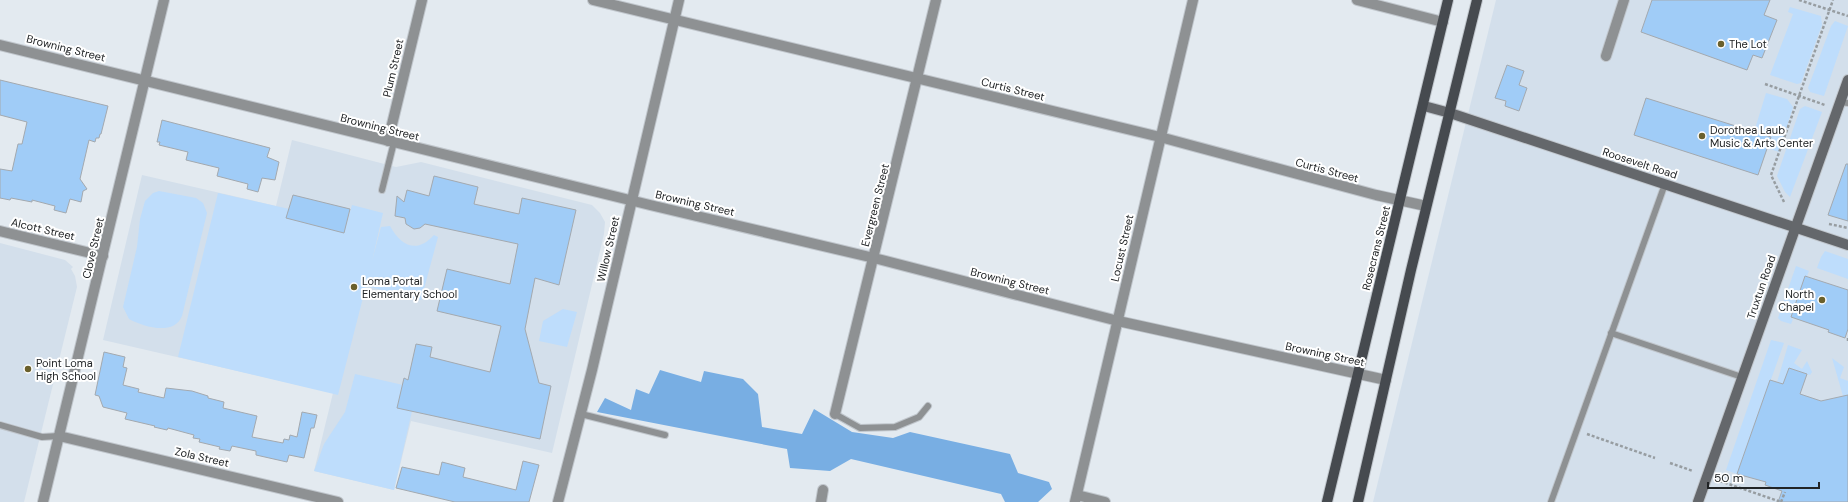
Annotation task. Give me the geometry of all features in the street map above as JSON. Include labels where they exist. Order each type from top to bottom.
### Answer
[{"type":"main road","name":"Rosecrans Street","points":[[1327,502],[1424,106],[1448,0]]},
{"type":"main road","points":[[1358,502],[1426,206],[1477,0]]},
{"type":"street","name":"Clove Street","points":[[43,502],[164,0]]},
{"type":"street","name":"Plum Street","points":[[391,142],[422,0]]},
{"type":"street","name":"Curtis Street","points":[[593,0],[1160,137],[1426,206]]},
{"type":"street","name":"Willow Street","points":[[558,502],[581,414],[679,0]]},
{"type":"street","name":"Evergreen Street","points":[[835,414],[936,0]]},
{"type":"street","name":"Locust Street","points":[[1076,498],[1193,0]]},
{"type":"street","points":[[1357,0],[1443,22]]},
{"type":"street","points":[[1606,56],[1624,0]]},
{"type":"street","name":"Browning Street","points":[[0,45],[631,201],[874,258],[1118,321],[1386,380]]},
{"type":"street","name":"Truxtun Road","points":[[1698,502],[1795,228],[1844,102],[1848,80]]},
{"type":"street","name":"Roosevelt Road","points":[[1424,106],[1450,113],[1848,245]]},
{"type":"street","name":"Alcott Street","points":[[0,231],[103,256]]},
{"type":"street","name":"Zola Street","points":[[59,436],[299,497],[338,502]]},
{"type":"street","points":[[820,502],[823,490]]},
{"type":"street","points":[[1076,498],[1105,502]]},
{"type":"lane","points":[[382,190],[391,142]]},
{"type":"lane","points":[[1551,502],[1665,184]]},
{"type":"lane","points":[[1611,333],[1628,337],[1742,377]]},
{"type":"lane","points":[[835,414],[860,428],[896,427],[920,417],[928,406]]},
{"type":"lane","points":[[581,414],[665,435]]},
{"type":"lane","points":[[0,425],[42,437],[59,436]]},
{"type":"path","points":[[1799,0],[1848,16]]},
{"type":"path","points":[[1784,202],[1771,175],[1833,0]]},
{"type":"path","points":[[1766,84],[1825,105]]},
{"type":"path","points":[[1829,224],[1848,228]]},
{"type":"path","points":[[1587,434],[1655,458]]},
{"type":"path","points":[[1670,463],[1694,471]]},
{"type":"path","points":[[1720,481],[1781,502],[1785,492]]},
{"type":"shaded area","points":[[1496,0],[1848,0],[1848,502],[1373,502]]},
{"type":"shaded area","points":[[1790,7],[1821,16],[1822,25],[1801,83],[1797,84],[1770,75],[1793,14],[1788,12]]},
{"type":"shaded area","points":[[1835,21],[1848,26],[1824,96],[1810,92],[1808,88],[1831,26]]},
{"type":"shaded area","points":[[1766,93],[1787,99],[1793,107],[1779,152],[1767,148],[1771,137],[1754,132]]},
{"type":"shaded area","points":[[1805,106],[1822,112],[1790,197],[1785,192],[1777,176],[1800,109]]},
{"type":"shaded area","name":"Loma Portal Elementary School","points":[[292,140],[396,167],[421,162],[592,205],[600,213],[605,222],[604,234],[552,453],[411,421],[394,490],[314,471],[333,393],[103,340],[142,175],[276,206]]},
{"type":"shaded area","points":[[159,191],[196,198],[203,203],[207,213],[182,316],[178,322],[166,328],[150,327],[135,322],[129,319],[123,307],[137,247],[140,219],[145,201],[153,193]]},
{"type":"shaded area","points":[[218,193],[289,209],[286,218],[344,233],[352,205],[383,213],[372,261],[381,227],[390,226],[399,239],[410,245],[416,246],[422,244],[434,235],[438,237],[421,300],[366,286],[338,395],[178,357]]},
{"type":"shaded area","name":"Point Loma High School","points":[[0,243],[65,260],[73,267],[71,269],[75,276],[77,287],[24,502],[0,502]]},
{"type":"shaded area","points":[[1825,251],[1848,259],[1848,279],[1817,268]]},
{"type":"shaded area","points":[[1796,266],[1809,271],[1807,276],[1805,276],[1791,318],[1793,319],[1791,324],[1781,321],[1778,318]]},
{"type":"shaded area","points":[[563,309],[577,312],[567,347],[539,341],[543,321]]},
{"type":"shaded area","points":[[1771,340],[1784,343],[1737,474],[1726,470]]},
{"type":"shaded area","points":[[1788,345],[1802,350],[1794,363],[1802,369],[1807,361],[1812,372],[1810,375],[1789,368],[1783,384],[1777,382]]},
{"type":"shaded area","points":[[1832,358],[1844,367],[1840,378],[1848,381],[1848,397],[1843,396]]},
{"type":"shaded area","points":[[660,370],[701,382],[704,371],[743,379],[758,394],[762,427],[802,434],[814,409],[852,432],[893,438],[910,432],[1010,454],[1018,473],[1049,482],[1052,489],[1038,502],[1005,502],[1001,494],[851,459],[830,471],[790,468],[787,449],[597,412],[605,398],[631,410],[636,389],[649,394]]},
{"type":"shaded area","points":[[355,374],[403,385],[412,411],[394,490],[314,471],[324,444],[345,412]]},
{"type":"building","name":"The Lot","points":[[1652,0],[1770,0],[1764,15],[1777,20],[1762,58],[1753,55],[1747,70],[1641,32]]},
{"type":"building","points":[[1507,65],[1524,71],[1519,85],[1527,88],[1519,111],[1505,106],[1506,101],[1495,98]]},
{"type":"building","points":[[0,80],[108,106],[99,138],[96,138],[95,142],[89,140],[80,179],[87,189],[83,191],[81,202],[70,199],[66,213],[54,210],[55,206],[32,200],[32,202],[11,198],[10,200],[0,198],[0,169],[12,171],[18,144],[22,144],[27,122],[0,115]]},
{"type":"building","name":"Dorothea Laub Music & Arts Center","points":[[1646,98],[1771,137],[1758,175],[1634,135]]},
{"type":"building","points":[[162,120],[270,148],[267,157],[279,162],[275,180],[262,178],[258,192],[247,189],[248,184],[217,176],[219,168],[186,160],[188,152],[159,145],[160,142],[157,142]]},
{"type":"building","points":[[1846,164],[1848,164],[1848,221],[1828,215]]},
{"type":"building","points":[[434,176],[478,187],[474,204],[519,214],[522,198],[576,210],[559,285],[535,278],[525,329],[539,383],[551,386],[540,439],[397,408],[404,378],[408,380],[416,344],[432,347],[430,357],[490,372],[501,326],[437,311],[447,269],[510,284],[518,244],[425,224],[420,228],[414,229],[406,224],[405,218],[395,216],[397,196],[404,202],[407,190],[429,196]]},
{"type":"building","points":[[293,195],[350,209],[344,233],[286,218]]},
{"type":"building","name":"North Chapel","points":[[1805,276],[1848,290],[1848,329],[1845,338],[1828,332],[1829,330],[1791,317]]},
{"type":"building","points":[[104,352],[125,357],[123,367],[127,368],[123,385],[139,389],[138,392],[164,398],[166,388],[192,391],[208,396],[208,398],[224,402],[223,408],[257,416],[252,437],[283,443],[284,439],[289,440],[290,435],[297,437],[302,412],[317,415],[314,428],[311,428],[304,458],[289,455],[287,462],[256,455],[256,451],[232,446],[230,451],[219,449],[220,447],[199,442],[200,439],[193,438],[194,435],[168,428],[167,430],[154,427],[155,426],[125,419],[127,413],[103,407],[99,396],[95,395]]},
{"type":"building","points":[[1789,368],[1807,374],[1800,394],[1821,401],[1848,395],[1848,502],[1778,502],[1782,491],[1765,485],[1766,482],[1737,474],[1770,380],[1783,384]]},
{"type":"building","points":[[523,461],[539,465],[529,502],[455,502],[396,488],[402,467],[439,475],[442,462],[465,468],[463,477],[516,490]]},
{"type":"place","name":"The Lot","points":[[1721,44]]},
{"type":"place","name":"Dorothea Laub Music & Arts Center","points":[[1702,136]]},
{"type":"place","name":"Loma Portal Elementary School","points":[[354,287]]},
{"type":"place","name":"North Chapel","points":[[1822,300]]},
{"type":"place","name":"Point Loma High School","points":[[28,369]]}]
